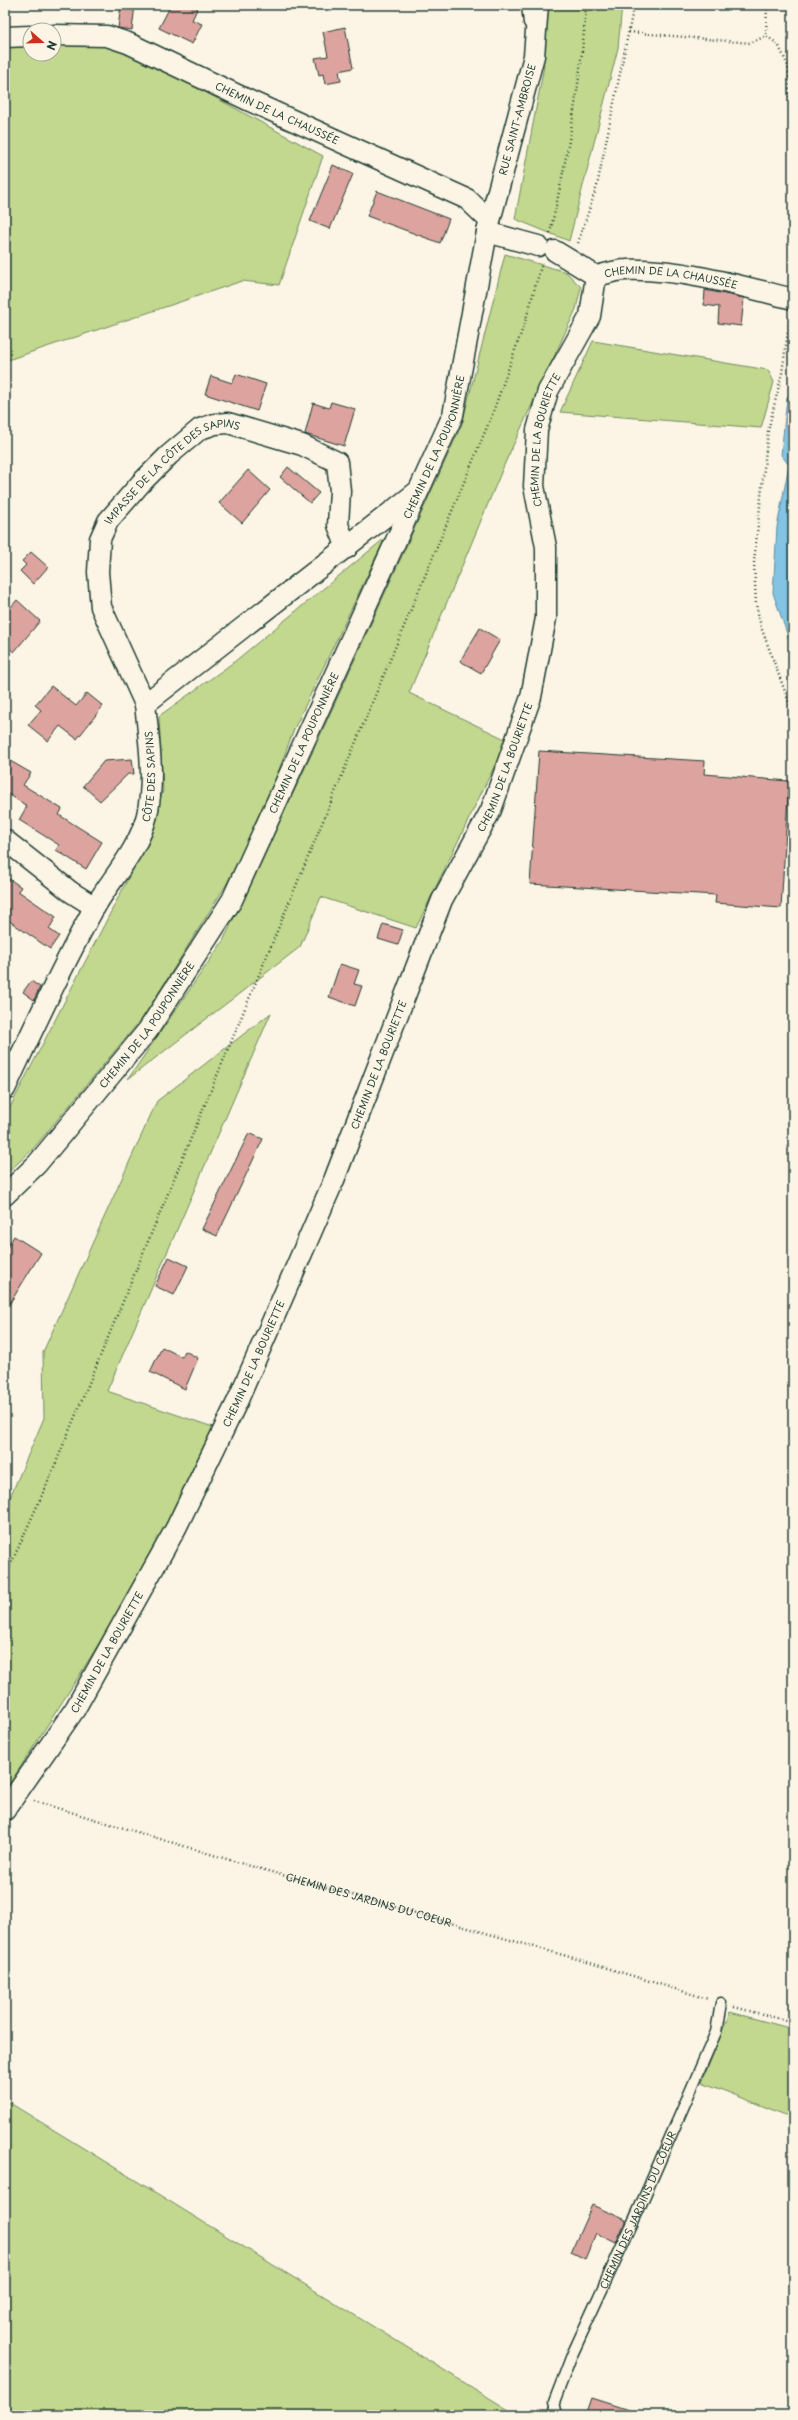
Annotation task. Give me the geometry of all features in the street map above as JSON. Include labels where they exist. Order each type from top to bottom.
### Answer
[{"type":"street","name":"RUE SAINT-AMBROISE","points":[[489,227],[534,56],[538,5]]},
{"type":"street","name":"CHEMIN DE LA CHAUSSÉE","points":[[62,35],[107,36],[128,43],[257,105],[467,199],[489,227],[551,252],[596,276],[626,270],[678,274],[715,280],[792,307]]},
{"type":"street","points":[[5,37],[22,36]]},
{"type":"street","name":"CHEMIN DE LA POUPONNIÈRE","points":[[5,1195],[37,1164],[148,1030],[232,900],[453,415],[489,227]]},
{"type":"street","name":"CHEMIN DE LA BOURIETTE","points":[[11,1803],[75,1709],[176,1528],[237,1402],[334,1180],[442,900],[491,810],[531,698],[546,618],[546,547],[534,486],[537,430],[548,390],[590,316],[596,276]]},
{"type":"street","name":"IMPASSE DE LA CÔTE DES SAPINS","points":[[145,704],[101,608],[98,572],[100,539],[108,520],[141,483],[200,429],[228,422],[302,445],[337,462],[340,491],[338,525],[347,548]]},
{"type":"street","points":[[145,704],[347,548],[419,490]]},
{"type":"street","name":"CÔTE DES SAPINS","points":[[5,1089],[95,907],[138,843],[146,816],[151,788],[150,746],[145,704]]},
{"type":"street","points":[[5,840],[71,892],[95,907]]},
{"type":"lane","points":[[527,5],[534,56]]},
{"type":"lane","name":"CHEMIN DES JARDINS DU COEUR","points":[[557,2415],[554,2402],[572,2355],[716,2032],[721,2003]]},
{"type":"path","points":[[5,1577],[47,1484],[488,423],[551,252],[583,54],[586,5]]},
{"type":"path","points":[[551,252],[582,233],[597,186],[634,5]]},
{"type":"path","points":[[766,36],[767,5]]},
{"type":"path","points":[[629,32],[750,43],[766,36]]},
{"type":"path","points":[[766,36],[778,44],[788,66],[793,168]]},
{"type":"path","points":[[793,192],[793,224]]},
{"type":"path","points":[[792,307],[782,372],[768,430],[754,562],[756,604],[761,627],[793,713]]},
{"type":"path","name":"CHEMIN DES JARDINS DU COEUR","points":[[11,1803],[240,1863],[584,1961],[721,2003],[793,2022]]},
{"type":"green space","points":[[532,5],[622,5],[618,48],[569,241],[515,219],[544,66]]},
{"type":"green space","points":[[96,42],[124,48],[323,156],[279,285],[242,281],[5,361],[5,44],[22,44],[22,62],[62,62],[62,43]]},
{"type":"green space","points":[[505,254],[566,272],[581,287],[576,309],[505,463],[409,693],[507,740],[416,928],[321,897],[300,947],[128,1079],[223,941],[314,749],[462,424]]},
{"type":"green space","points":[[593,341],[768,370],[774,382],[761,428],[560,412]]},
{"type":"green space","points":[[385,538],[294,729],[265,808],[226,885],[144,1016],[32,1150],[5,1175],[5,1117],[148,840],[163,790],[159,716],[234,662]]},
{"type":"green space","points":[[271,1013],[107,1391],[216,1428],[157,1548],[79,1676],[5,1791],[5,1509],[44,1418],[43,1352],[157,1101]]},
{"type":"green space","points":[[730,2012],[793,2029],[793,2118],[702,2082]]},
{"type":"green space","points":[[5,2100],[517,2415],[5,2415]]},
{"type":"water","points":[[793,388],[793,651],[773,593],[777,527],[789,465],[781,455],[787,398]]},
{"type":"building","points":[[121,5],[135,5],[132,30],[118,28]]},
{"type":"building","points":[[171,5],[199,5],[192,20],[202,24],[192,44],[159,28]]},
{"type":"building","points":[[345,27],[353,68],[339,71],[341,81],[325,84],[323,74],[319,75],[315,58],[328,56],[323,32]]},
{"type":"building","points":[[333,165],[353,174],[330,229],[310,221]]},
{"type":"building","points":[[377,191],[449,219],[440,243],[367,216]]},
{"type":"building","points":[[705,290],[744,298],[741,326],[718,323],[719,307],[704,305]]},
{"type":"building","points":[[236,374],[266,384],[257,411],[205,394],[211,376],[232,383]]},
{"type":"building","points":[[331,402],[355,409],[344,446],[305,434],[313,403],[329,408]]},
{"type":"building","points":[[288,467],[319,493],[310,503],[280,477]]},
{"type":"building","points":[[248,470],[270,490],[242,523],[219,503]]},
{"type":"building","points":[[31,552],[48,567],[33,584],[20,571],[26,565],[22,561]]},
{"type":"building","points":[[17,600],[40,621],[14,652],[5,645],[5,614]]},
{"type":"building","points":[[480,628],[500,640],[481,673],[460,661]]},
{"type":"building","points":[[51,686],[76,706],[87,693],[103,706],[77,739],[60,726],[48,741],[28,725],[41,710],[35,705]]},
{"type":"building","points":[[539,751],[705,761],[704,774],[789,781],[781,908],[715,903],[716,895],[530,884]]},
{"type":"building","points":[[5,758],[31,773],[23,785],[62,809],[59,815],[102,842],[86,869],[56,850],[59,845],[19,820],[27,806],[5,792]]},
{"type":"building","points":[[132,759],[134,774],[128,774],[100,801],[83,786],[104,761]]},
{"type":"building","points":[[5,876],[21,887],[18,891],[56,917],[49,929],[59,936],[50,949],[5,918]]},
{"type":"building","points":[[383,924],[403,930],[398,945],[378,939]]},
{"type":"building","points":[[340,964],[359,970],[354,984],[362,986],[355,1006],[329,997]]},
{"type":"building","points":[[31,981],[40,987],[34,1000],[23,992]]},
{"type":"building","points":[[249,1133],[263,1139],[217,1236],[202,1229]]},
{"type":"building","points":[[14,1236],[41,1253],[5,1311],[5,1251]]},
{"type":"building","points":[[169,1257],[188,1266],[174,1295],[155,1286]]},
{"type":"building","points":[[162,1347],[182,1357],[185,1351],[198,1358],[185,1389],[150,1372]]},
{"type":"building","points":[[592,2205],[626,2220],[616,2243],[596,2233],[585,2259],[571,2252]]},
{"type":"building","points":[[592,2398],[636,2412],[635,2415],[586,2415]]}]
